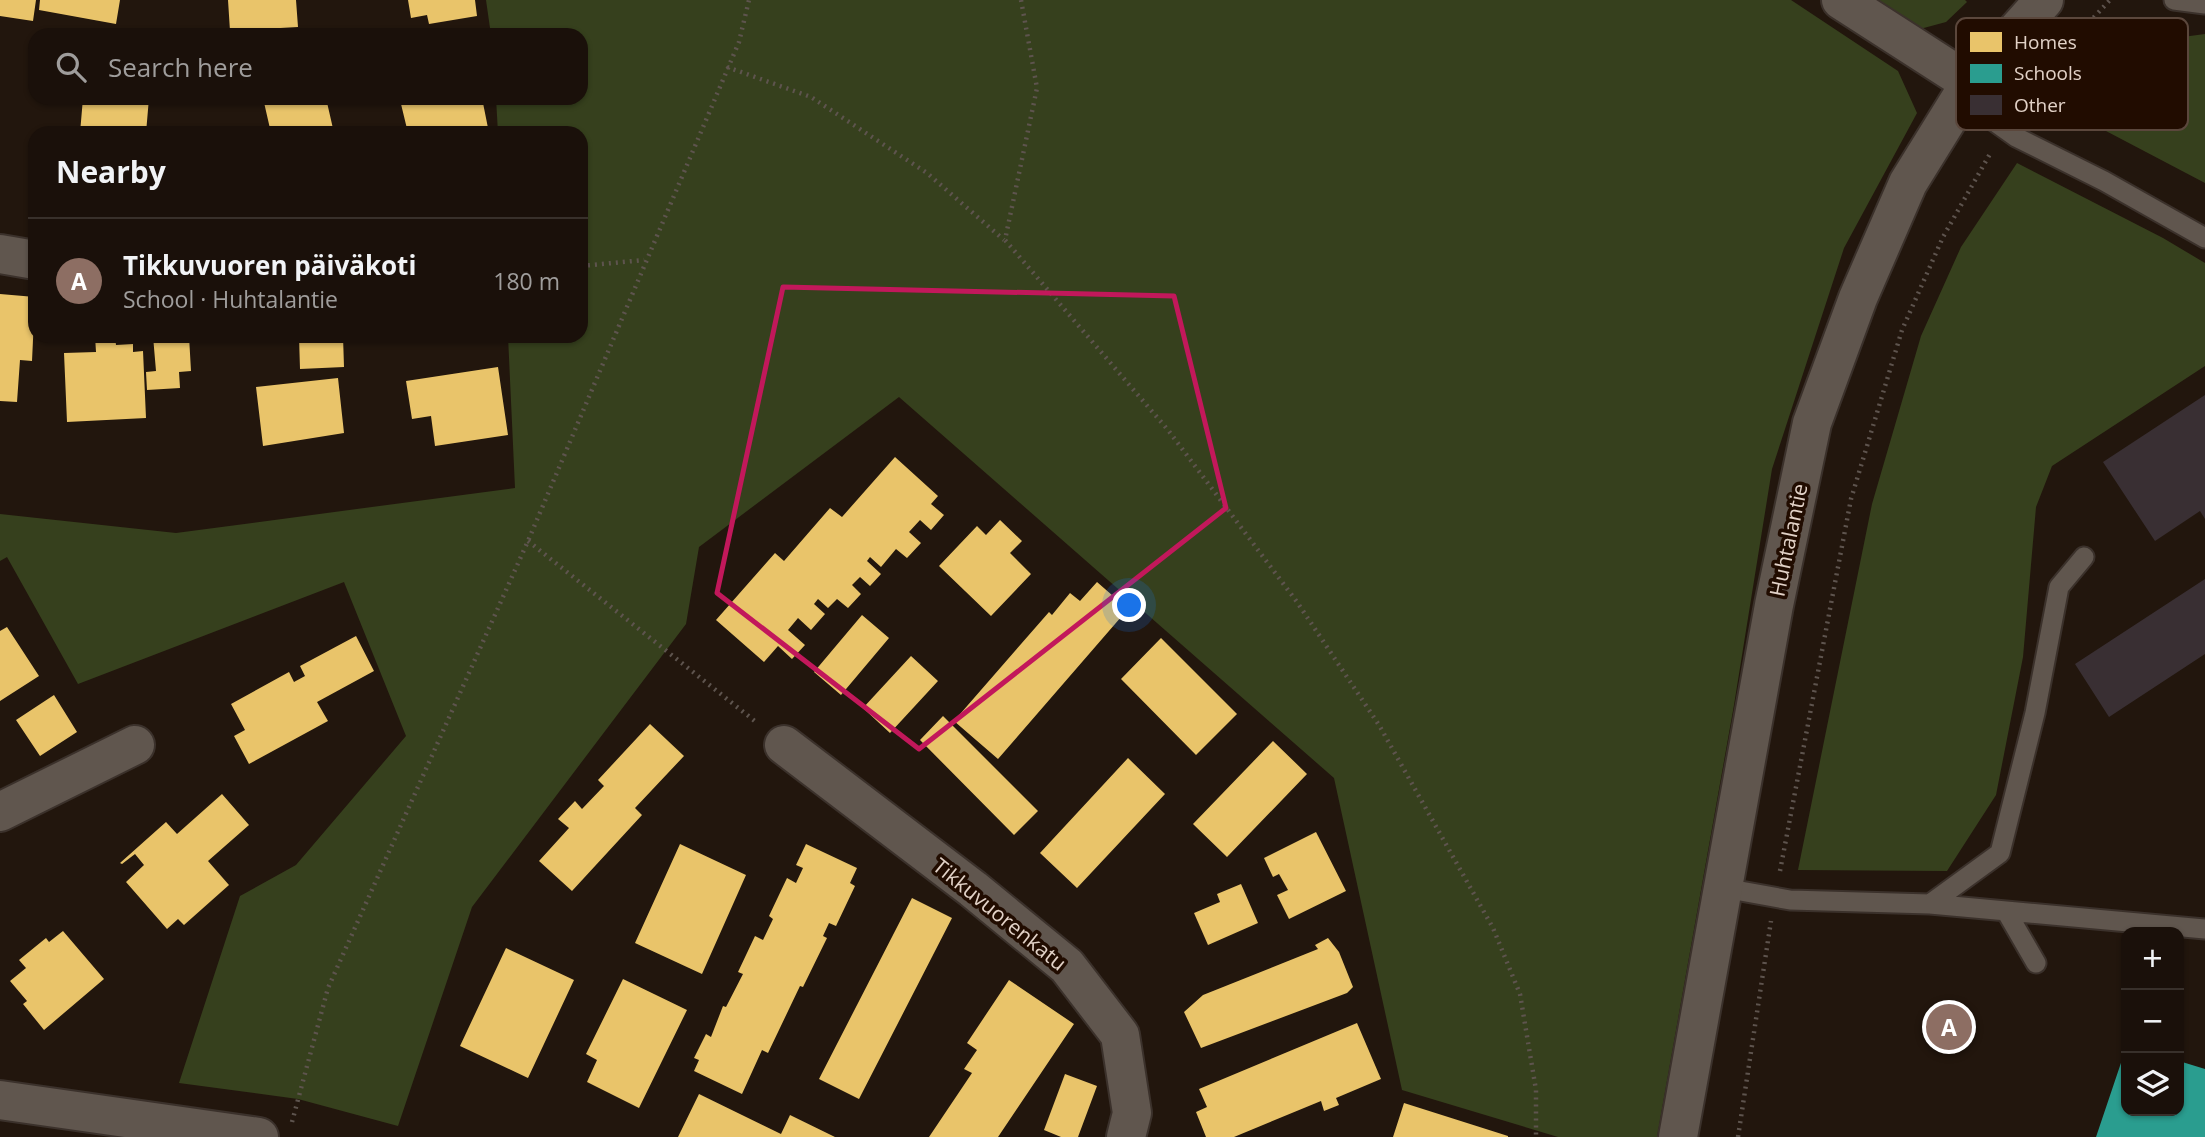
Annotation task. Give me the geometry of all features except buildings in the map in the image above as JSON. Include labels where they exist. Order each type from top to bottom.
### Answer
[{"type":"main road","points":[[1842,0],[1956,83]]},
{"type":"main road","name":"Huhtalantie","points":[[2028,18],[2044,0]]},
{"type":"main road","name":"Huhtalantie","points":[[1678,1137],[1774,605],[1812,423],[1858,298],[1903,196],[1956,105]]},
{"type":"main road","points":[[0,254],[28,259]]},
{"type":"main road","points":[[0,812],[135,745]]},
{"type":"main road","name":"Tikkuvuorenkatu","points":[[784,745],[973,889],[1067,966],[1120,1035],[1132,1112],[1126,1137]]},
{"type":"main road","points":[[1,1104],[275,1131]]},
{"type":"lane","points":[[2174,0],[2205,4]]},
{"type":"lane","points":[[2007,130],[2205,238]]},
{"type":"lane","points":[[1930,904],[2000,853],[2035,713],[2059,587],[2084,557]]},
{"type":"lane","points":[[1724,888],[1774,897],[1930,904],[2205,929]]},
{"type":"lane","points":[[2006,911],[2036,963]]},
{"type":"path","points":[[275,1131],[328,988],[528,541],[738,41],[749,0]]},
{"type":"path","points":[[1005,240],[1037,88],[1021,0]]},
{"type":"path","points":[[2092,18],[2109,0]]},
{"type":"path","points":[[727,67],[811,96],[927,173],[1005,240],[1168,430],[1297,602],[1386,736],[1493,928],[1520,994],[1536,1090],[1536,1137]]},
{"type":"path","points":[[1738,1137],[1774,897],[1851,499],[1902,330],[1943,237],[2004,130]]},
{"type":"path","points":[[588,265],[644,260]]},
{"type":"path","points":[[528,541],[784,745]]},
{"type":"highlighted area","points":[[783,287],[1174,296],[1226,508],[919,749],[717,593]]},
{"type":"green space","points":[[486,0],[1791,0],[1898,71],[1917,113],[1844,248],[1772,469],[1734,705],[1657,1137],[1558,1137],[1402,1090],[1334,778],[899,397],[699,547],[686,624],[472,907],[398,1126],[298,1099],[179,1083],[240,896],[296,865],[406,736],[344,582],[78,684],[7,557],[0,561],[0,514],[176,533],[515,488],[508,343],[588,343],[588,126],[498,126],[496,105],[588,105],[588,28],[490,28]]},
{"type":"green space","points":[[1866,0],[1967,2],[1946,22],[1920,29]]},
{"type":"green space","points":[[2205,34],[2205,183],[2104,130],[2188,130],[2188,36]]},
{"type":"green space","points":[[2017,163],[2163,238],[2205,263],[2205,366],[2052,466],[2036,507],[2023,657],[1996,795],[1947,871],[1798,870],[1872,504],[1921,336],[1961,247]]},
{"type":"place","name":"Tikkuvuoren päiväkoti","points":[[1949,1027]]}]
